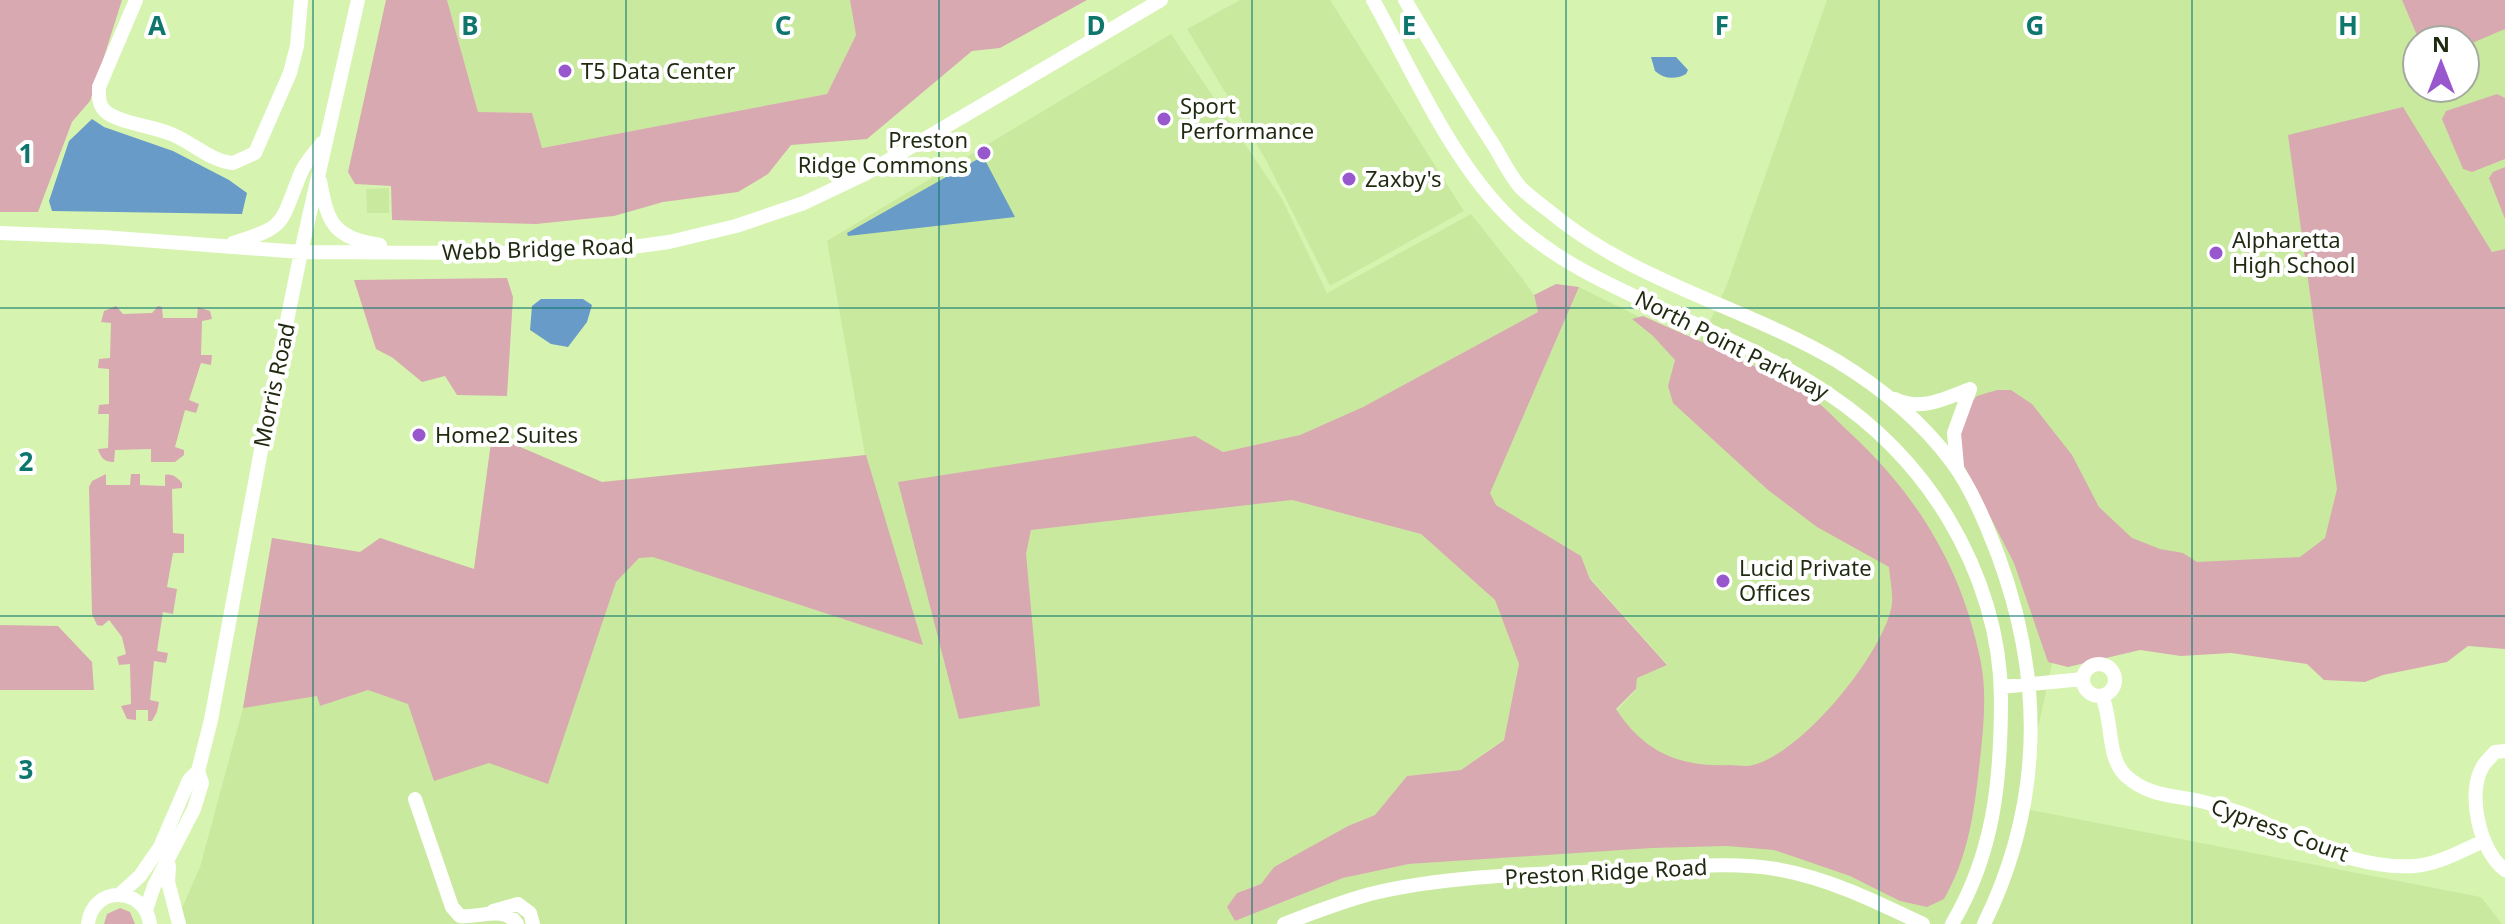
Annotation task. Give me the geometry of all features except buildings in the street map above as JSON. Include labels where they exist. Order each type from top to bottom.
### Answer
[{"type":"street","points":[[136,0],[99,87],[98,101],[106,112],[170,133],[213,157],[233,163],[255,153],[280,100],[297,46],[301,0]]},
{"type":"street","name":"Morris Road","points":[[88,924],[96,904],[103,898],[120,894],[140,876],[160,847],[189,780],[198,771],[211,720],[265,429],[324,139],[358,0]]},
{"type":"street","name":"Webb Bridge Road","points":[[0,233],[102,237],[301,252],[604,251],[669,242],[749,222],[804,203],[865,174],[1161,0]]},
{"type":"street","name":"North Point Parkway","points":[[1373,0],[1439,121],[1479,186],[1515,223],[1562,258],[1614,287],[1804,377],[1852,408],[1883,434],[1918,474],[1963,542],[1984,595],[1996,643],[2001,687],[1996,800],[1988,844],[1968,898],[1952,924]]},
{"type":"street","name":"North Point Parkway","points":[[1405,0],[1521,187],[1552,214],[1627,264],[1837,361],[1897,404],[1952,461],[1988,528],[2015,603],[2030,686],[2030,761],[2018,837],[1984,924]]},
{"type":"street","points":[[222,246],[264,234],[278,224],[289,207],[301,172],[324,139]]},
{"type":"street","points":[[318,174],[327,215],[343,235],[363,242],[419,252]]},
{"type":"street","points":[[1882,393],[1903,404],[1916,405],[1970,389],[1954,433],[1954,457],[1960,474]]},
{"type":"street","name":"Cypress Court","points":[[2001,687],[2083,679],[2091,665],[2103,664],[2112,670],[2115,686],[2102,696],[2108,710],[2114,754],[2123,773],[2140,787],[2162,796],[2201,801],[2245,815],[2328,850],[2382,864],[2416,866],[2453,855],[2483,841]]},
{"type":"street","points":[[2083,679],[2088,692],[2102,696]]},
{"type":"street","points":[[2505,751],[2495,752],[2482,768],[2475,794],[2483,841],[2498,865],[2505,870]]},
{"type":"street","name":"Morris Road","points":[[149,920],[154,886],[194,809],[202,783],[198,771]]},
{"type":"street","points":[[415,799],[452,907],[460,916],[502,913],[512,917],[517,924]]},
{"type":"street","points":[[169,859],[168,882],[179,924]]},
{"type":"street","name":"Preston Ridge Road","points":[[1284,924],[1340,903],[1412,886],[1461,880],[1722,865],[1774,869],[1824,880],[1923,924]]},
{"type":"street","points":[[120,894],[139,901],[149,920]]},
{"type":"street","points":[[473,917],[518,904],[527,909],[533,924]]},
{"type":"shaded area","points":[[0,0],[122,0],[90,101],[72,122],[38,212],[0,212]]},
{"type":"shaded area","points":[[386,0],[447,0],[478,112],[532,113],[542,148],[827,94],[856,35],[850,0],[1087,0],[1000,48],[972,51],[867,139],[791,145],[768,174],[738,192],[663,202],[614,216],[536,224],[392,220],[391,186],[355,184],[348,172]]},
{"type":"shaded area","points":[[447,0],[850,0],[856,35],[827,94],[541,148],[532,113],[478,112]]},
{"type":"shaded area","points":[[1240,0],[1330,0],[1464,211],[1330,286],[1266,160],[1187,29]]},
{"type":"shaded area","points":[[1827,0],[2505,0],[2505,512],[2054,656],[2031,759],[2025,809],[2481,897],[2502,924],[175,924],[200,867],[243,708],[272,538],[360,552],[380,538],[474,569],[492,435],[602,482],[865,455],[827,241],[1171,34],[1282,199],[1327,293],[1471,214],[1534,295],[1538,312],[1363,407],[1300,435],[1223,452],[898,483],[1026,554],[1031,530],[1292,500],[1421,534],[1495,600],[1519,664],[1504,739],[1461,770],[1407,776],[1375,815],[1348,826],[1274,867],[1261,884],[1237,893],[1235,921],[1343,878],[1409,864],[1596,851],[1602,726],[1636,690],[1637,678],[1667,664],[1590,578],[1581,556],[1496,505],[1489,493],[1579,287],[1698,346],[1726,287]]},
{"type":"shaded area","points":[[2402,0],[2505,0],[2505,29],[2481,39],[2481,24],[2412,24]]},
{"type":"shaded area","points":[[2497,94],[2505,98],[2505,159],[2472,172],[2463,169],[2442,119],[2446,111],[2467,104],[2481,104],[2481,99]]},
{"type":"shaded area","points":[[2403,107],[2492,252],[2505,249],[2505,649],[2468,646],[2447,662],[2383,675],[2365,682],[2324,680],[2307,664],[2231,653],[2181,656],[2140,650],[2068,667],[2048,662],[2014,563],[1963,464],[1956,436],[1965,409],[1977,396],[1997,390],[2011,390],[2032,404],[2072,455],[2099,507],[2132,538],[2160,549],[2183,553],[2197,562],[2300,557],[2325,538],[2337,489],[2288,135]]},
{"type":"shaded area","points":[[2505,167],[2505,219],[2489,178],[2493,172]]},
{"type":"shaded area","points":[[389,188],[389,213],[367,213],[366,189]]},
{"type":"shaded area","points":[[507,278],[513,297],[507,396],[457,395],[445,376],[422,382],[393,358],[376,349],[354,280]]},
{"type":"shaded area","points":[[1556,284],[1579,287],[1490,493],[1496,505],[1581,556],[1590,579],[1667,665],[1637,678],[1636,689],[1616,709],[1638,736],[1651,746],[1679,759],[1711,765],[1750,766],[1773,757],[1815,723],[1855,676],[1884,629],[1892,594],[1889,567],[1817,527],[1768,490],[1673,403],[1668,386],[1675,360],[1632,319],[1643,316],[1751,364],[1812,398],[1873,455],[1916,507],[1934,535],[1962,596],[1973,629],[1984,691],[1984,720],[1971,824],[1958,870],[1944,899],[1927,907],[1900,901],[1850,876],[1774,850],[1727,846],[1652,848],[1409,864],[1343,878],[1235,921],[1227,907],[1237,893],[1261,884],[1274,867],[1348,826],[1375,815],[1407,776],[1461,770],[1504,740],[1519,664],[1495,600],[1421,534],[1292,500],[1031,530],[1026,554],[1040,706],[959,719],[898,482],[1195,436],[1223,452],[1300,435],[1363,407],[1538,312],[1534,295]]},
{"type":"shaded area","points":[[116,306],[123,314],[152,313],[158,306],[162,307],[163,318],[197,318],[198,307],[210,311],[212,319],[202,321],[201,355],[212,355],[211,365],[201,363],[189,400],[199,404],[196,413],[185,410],[175,447],[184,450],[184,455],[175,462],[151,462],[151,449],[115,450],[114,462],[105,460],[99,452],[98,449],[108,448],[109,414],[98,414],[99,405],[109,404],[109,369],[98,368],[99,359],[110,358],[111,323],[101,322],[104,311]]},
{"type":"shaded area","points":[[492,435],[602,482],[866,455],[923,645],[653,557],[639,558],[616,582],[548,784],[489,763],[434,781],[408,704],[368,690],[320,706],[317,696],[243,708],[272,538],[360,552],[380,538],[474,569]]},
{"type":"shaded area","points":[[106,474],[106,485],[130,485],[131,474],[140,474],[140,485],[165,486],[165,475],[175,476],[182,483],[182,488],[172,489],[173,533],[184,534],[184,553],[173,553],[167,587],[177,589],[173,614],[163,612],[157,651],[168,653],[166,663],[154,661],[150,700],[159,702],[152,721],[148,721],[148,710],[136,710],[136,720],[127,719],[121,706],[131,704],[130,664],[119,665],[117,657],[126,654],[122,637],[109,620],[102,626],[97,625],[92,614],[89,487],[92,481]]},
{"type":"shaded area","points":[[0,625],[58,626],[92,662],[94,690],[0,690]]},
{"type":"shaded area","points":[[120,908],[130,912],[135,924],[104,924],[107,914]]},
{"type":"water","points":[[1651,57],[1676,57],[1688,70],[1682,76],[1666,77],[1655,71]]},
{"type":"water","points":[[92,119],[104,127],[173,151],[229,180],[247,193],[242,214],[52,211],[49,201],[69,141]]},
{"type":"water","points":[[978,159],[986,162],[1015,217],[848,236],[847,233]]},
{"type":"water","points":[[541,299],[583,299],[592,305],[587,322],[568,347],[551,344],[530,330],[532,306]]},
{"type":"place","name":"T5 Data Center","points":[[565,71]]},
{"type":"place","name":"Sport Performance","points":[[1164,119]]},
{"type":"place","name":"Preston Ridge Commons","points":[[984,153]]},
{"type":"place","name":"Zaxby's","points":[[1349,179]]},
{"type":"place","name":"Alpharetta High School","points":[[2216,253]]},
{"type":"place","name":"Home2 Suites","points":[[419,435]]},
{"type":"place","name":"Lucid Private Offices","points":[[1723,581]]}]
